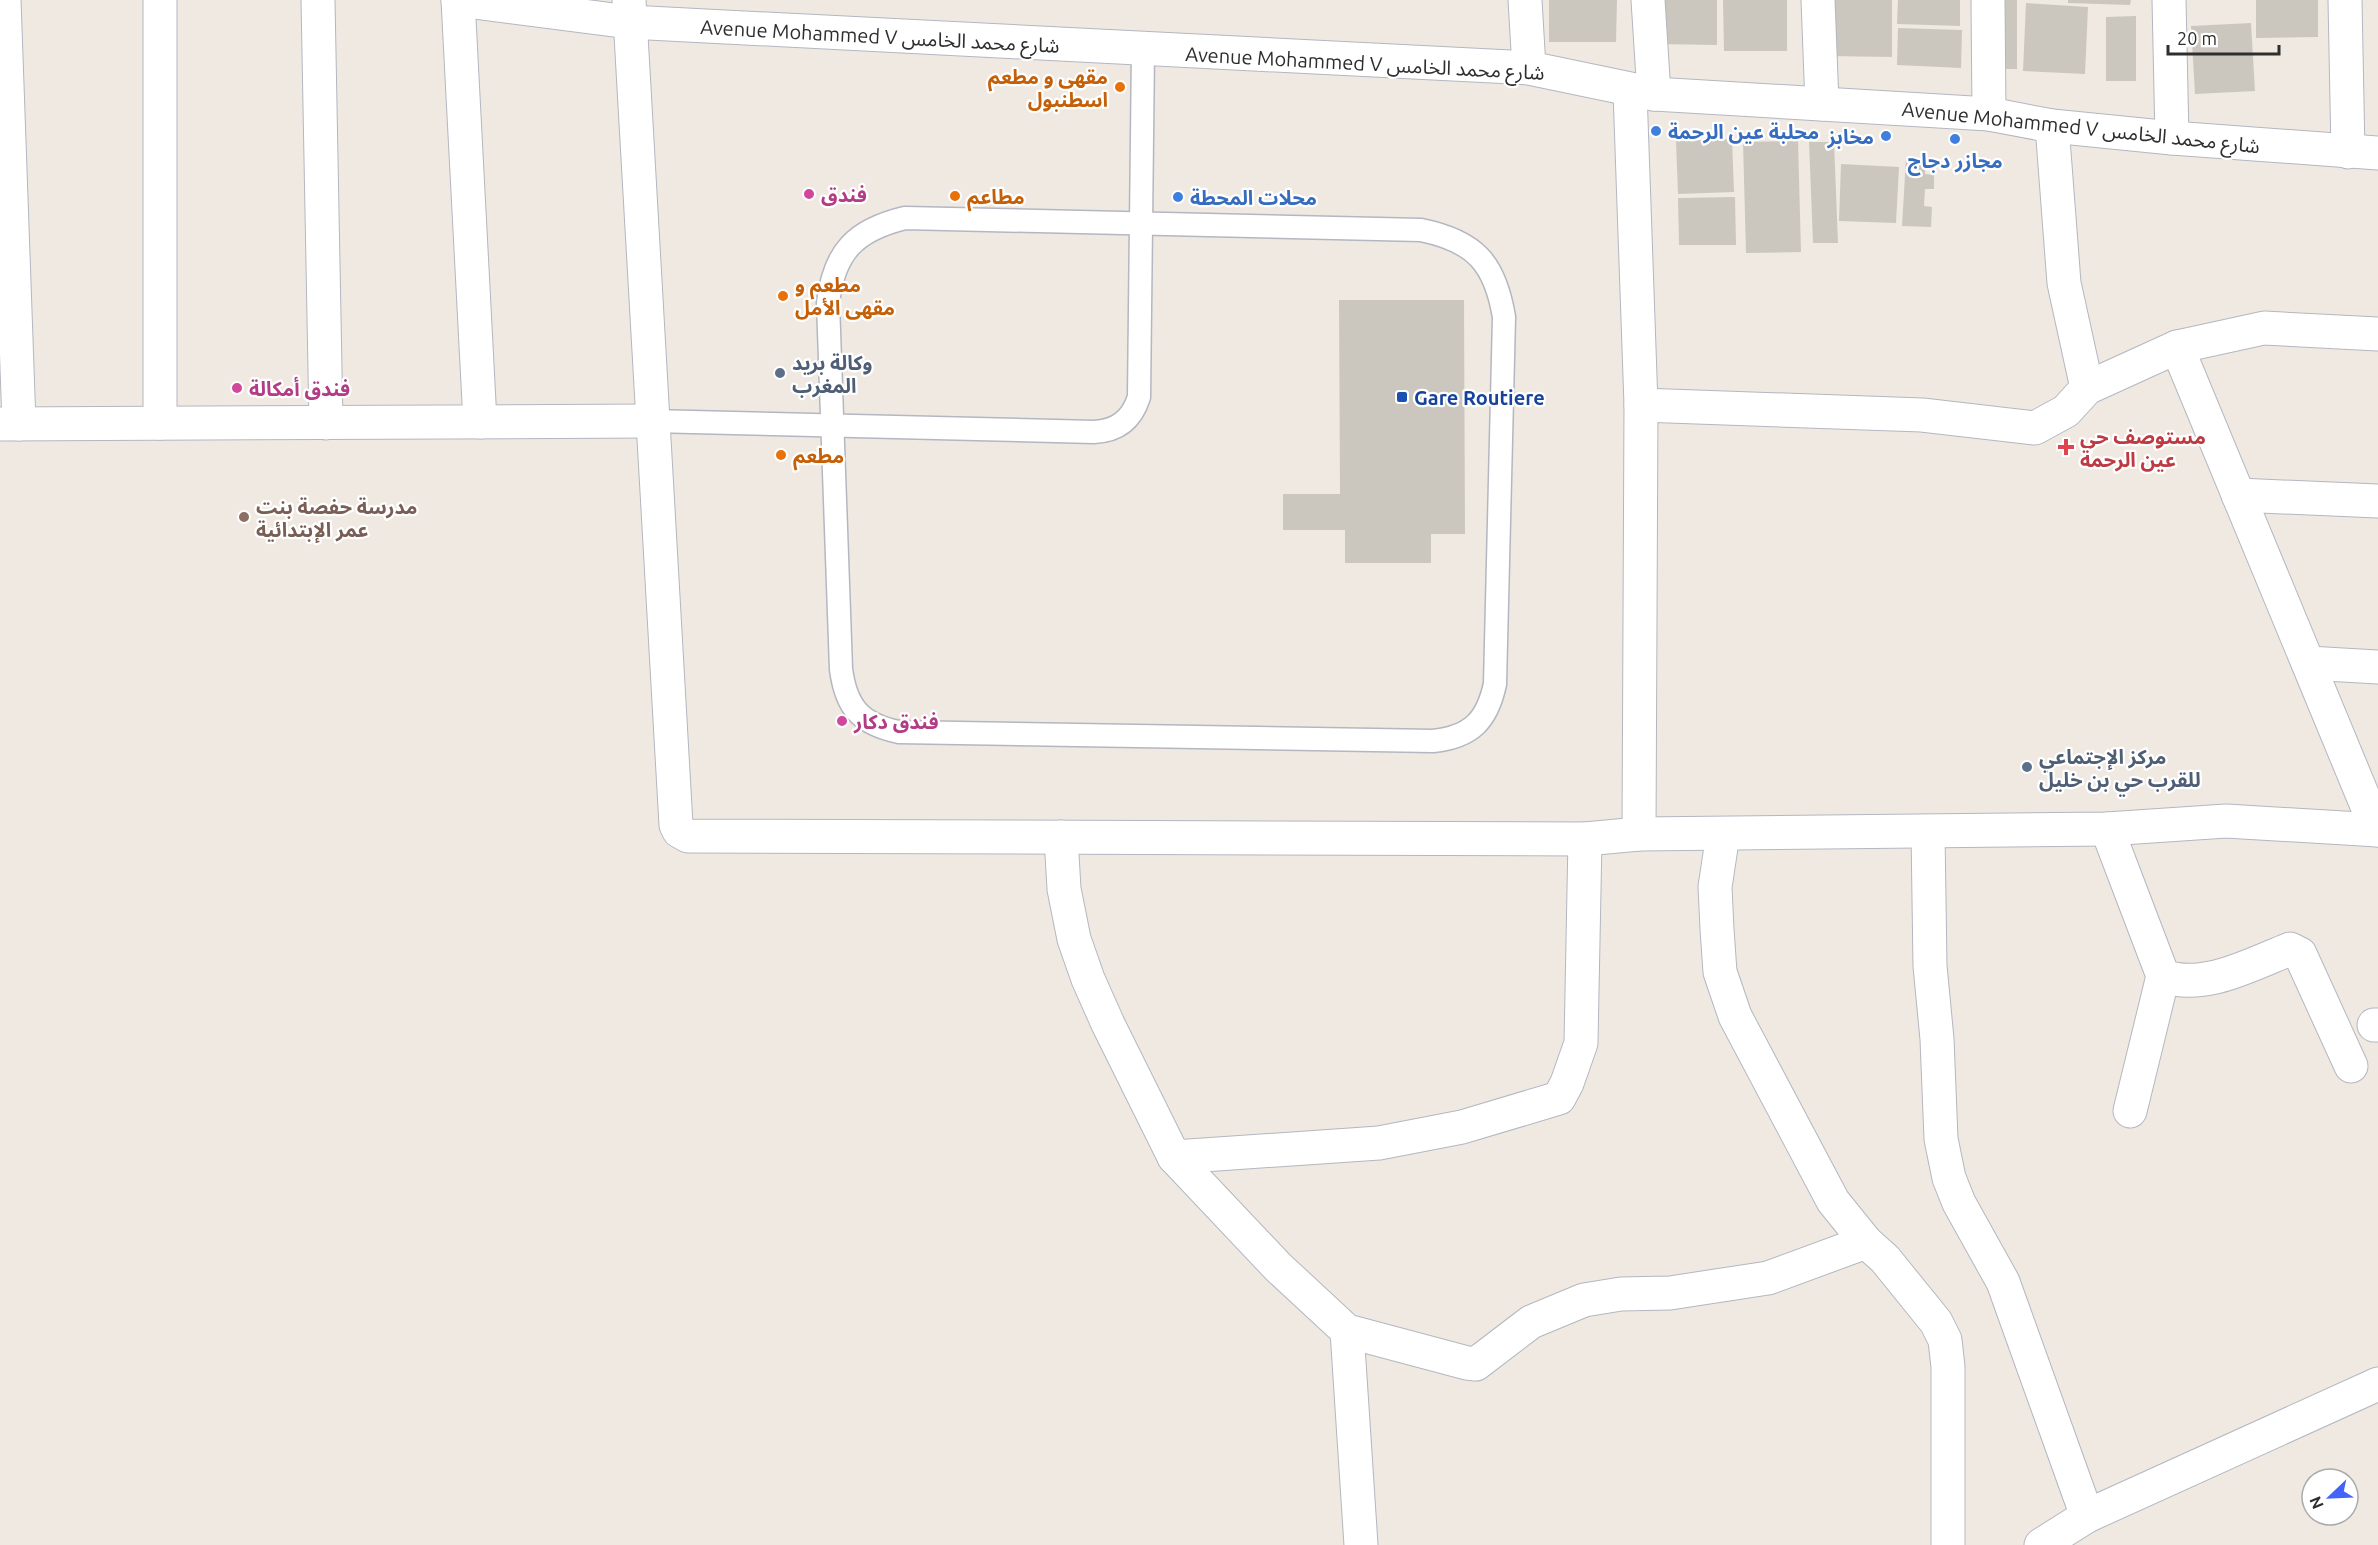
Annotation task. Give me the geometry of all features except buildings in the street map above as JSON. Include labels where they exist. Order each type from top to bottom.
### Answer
[{"type":"street","points":[[4,0],[10,424],[651,421]]},
{"type":"street","points":[[160,0],[160,423]]},
{"type":"street","points":[[318,0],[326,423]]},
{"type":"street","points":[[458,0],[480,422]]},
{"type":"street","name":"Avenue Mohammed V شارع محمد الخامس","points":[[458,0],[1143,50],[1529,68],[1642,92],[1989,114],[2052,126],[2363,153]]},
{"type":"street","points":[[1525,0],[1529,68]]},
{"type":"street","points":[[1639,834],[1642,92],[1648,0]]},
{"type":"street","points":[[1818,0],[1822,104]]},
{"type":"street","points":[[1988,0],[1989,114]]},
{"type":"street","points":[[2169,0],[2172,138]]},
{"type":"street","points":[[2345,0],[2363,153]]},
{"type":"street","points":[[629,11],[676,825],[679,831],[687,836],[1585,839],[1639,834],[2107,829],[2226,821],[2378,830],[2177,347]]},
{"type":"street","points":[[2052,126],[2064,283],[2087,388]]},
{"type":"street","points":[[1641,405],[1922,415],[2035,428],[2066,411],[2087,388],[2177,347],[2264,328],[2378,334]]},
{"type":"street","points":[[2238,495],[2378,501]]},
{"type":"street","points":[[2308,663],[2378,667]]},
{"type":"street","points":[[2107,829],[2163,976],[2130,1111]]},
{"type":"street","points":[[1928,832],[1930,966],[1941,1139],[1949,1178],[1959,1203],[2003,1282],[2087,1516]]},
{"type":"street","points":[[1723,834],[1715,887],[1717,929],[1720,972],[1735,1016],[1833,1202],[1866,1242],[1885,1259],[1936,1322],[1945,1340],[1948,1367],[1948,1545]]},
{"type":"street","points":[[1061,837],[1064,889],[1077,949],[1108,1024],[1174,1157],[1278,1267],[1347,1331],[1467,1364],[1476,1364],[1531,1322],[1584,1300],[1621,1294],[1670,1293],[1768,1278],[1866,1242]]},
{"type":"street","points":[[1174,1157],[1379,1143],[1462,1127],[1559,1098],[1567,1083],[1581,1043],[1585,839]]},
{"type":"street","points":[[2163,976],[2176,981],[2221,976],[2290,950],[2300,954],[2351,1066]]},
{"type":"street","points":[[1347,1331],[1361,1545]]},
{"type":"street","points":[[2041,1545],[2087,1516],[2378,1384]]},
{"type":"lane","points":[[651,421],[1094,432],[1118,427],[1128,419],[1139,397],[1143,50]]},
{"type":"lane","points":[[905,218],[1141,224],[1421,230],[1446,235],[1469,248],[1488,267],[1500,291],[1504,317],[1495,684],[1487,711],[1482,719],[1468,731],[1451,739],[1433,741],[910,732],[880,728],[864,719],[851,705],[843,687],[841,669],[828,303],[831,278],[843,256],[859,237],[881,224],[905,218]]},
{"type":"place","name":"مقهى و مطعم اسطنبول","points":[[1120,87]]},
{"type":"place","name":"محلبة عين الرحمة","points":[[1656,131]]},
{"type":"place","name":"مخابز","points":[[1886,136]]},
{"type":"place","name":"مجازر دجاج","points":[[1955,139]]},
{"type":"place","name":"فندق","points":[[809,194]]},
{"type":"place","name":"مطاعم","points":[[955,196]]},
{"type":"place","name":"محلات المحطة","points":[[1178,197]]},
{"type":"place","name":"مطعم و مقهى الأمل","points":[[783,296]]},
{"type":"place","name":"وكالة بريد المغرب","points":[[780,373]]},
{"type":"place","name":"فندق أمكالة","points":[[237,388]]},
{"type":"place","name":"Gare Routiere","points":[[1402,397]]},
{"type":"place","name":"مستوصف حي عين الرحمة","points":[[2066,447]]},
{"type":"place","name":"مطعم","points":[[781,455]]},
{"type":"place","name":"مدرسة حفصة بنت عمر الإبتدائية","points":[[244,517]]},
{"type":"place","name":"فندق دكار","points":[[842,721]]},
{"type":"place","name":"مركز الإجتماعي للقرب حي بن خليل","points":[[2027,767]]}]
